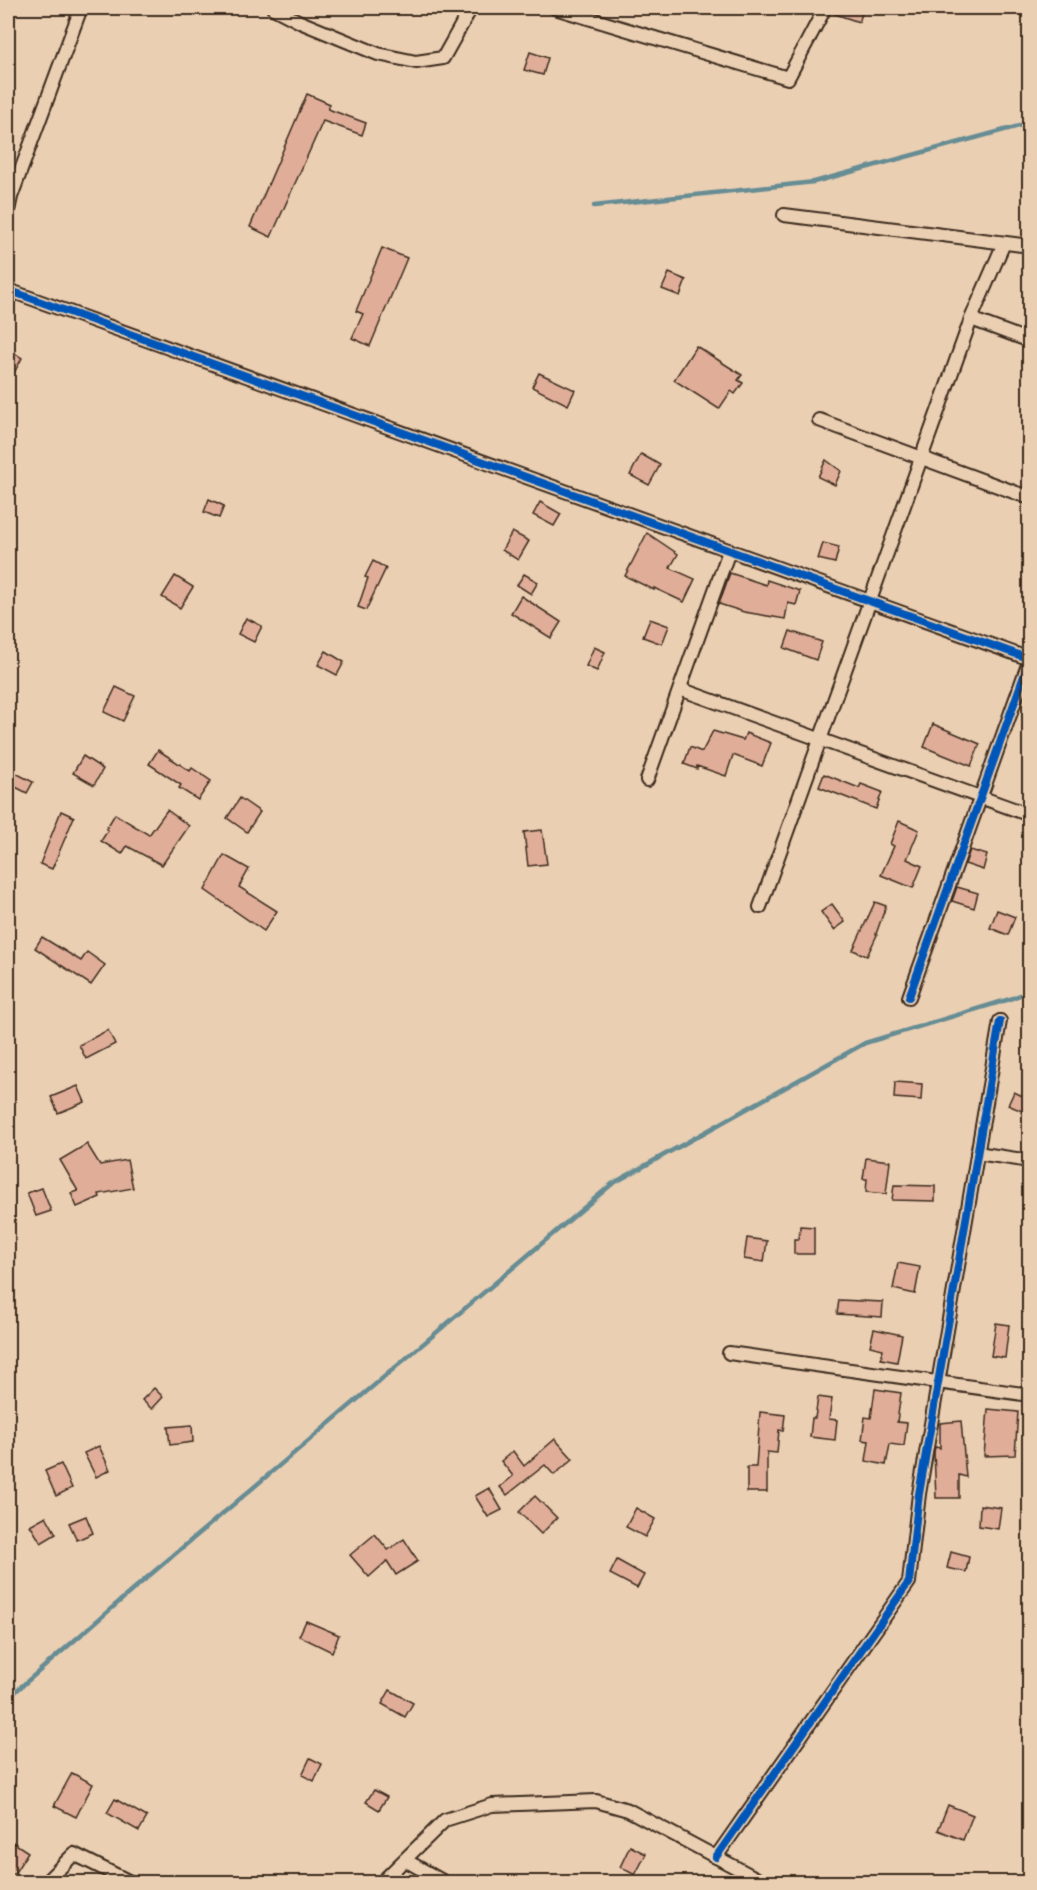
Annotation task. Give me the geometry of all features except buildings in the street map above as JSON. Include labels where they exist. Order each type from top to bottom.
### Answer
[{"type":"street","points":[[8,211],[11,197],[81,8]]},
{"type":"street","points":[[273,8],[300,22],[378,54],[416,62],[443,58],[471,8]]},
{"type":"street","points":[[555,8],[788,78],[825,8]]},
{"type":"street","points":[[784,215],[1029,246]]},
{"type":"street","points":[[760,907],[971,319],[1004,243]]},
{"type":"street","points":[[8,290],[1029,659],[909,997]]},
{"type":"street","points":[[971,319],[1029,341]]},
{"type":"street","points":[[819,420],[1029,498]]},
{"type":"street","points":[[647,780],[729,551]]},
{"type":"street","points":[[680,689],[1029,815]]},
{"type":"street","points":[[716,1857],[909,1582],[919,1494],[1000,1021]]},
{"type":"street","points":[[977,1153],[1029,1161]]},
{"type":"street","points":[[729,1353],[1029,1395]]},
{"type":"street","points":[[382,1882],[445,1820],[492,1805],[596,1801],[628,1810],[763,1882]]},
{"type":"street","points":[[46,1882],[74,1854],[130,1882]]},
{"type":"street","points":[[405,1860],[444,1882]]},
{"type":"waterway","points":[[594,206],[814,182],[1030,123]]},
{"type":"waterway","points":[[8,1698],[612,1184],[865,1043],[1030,991]]},
{"type":"cycle path","points":[[8,290],[1030,659],[909,997]]},
{"type":"cycle path","points":[[716,1857],[909,1582],[919,1494],[1000,1021]]}]
